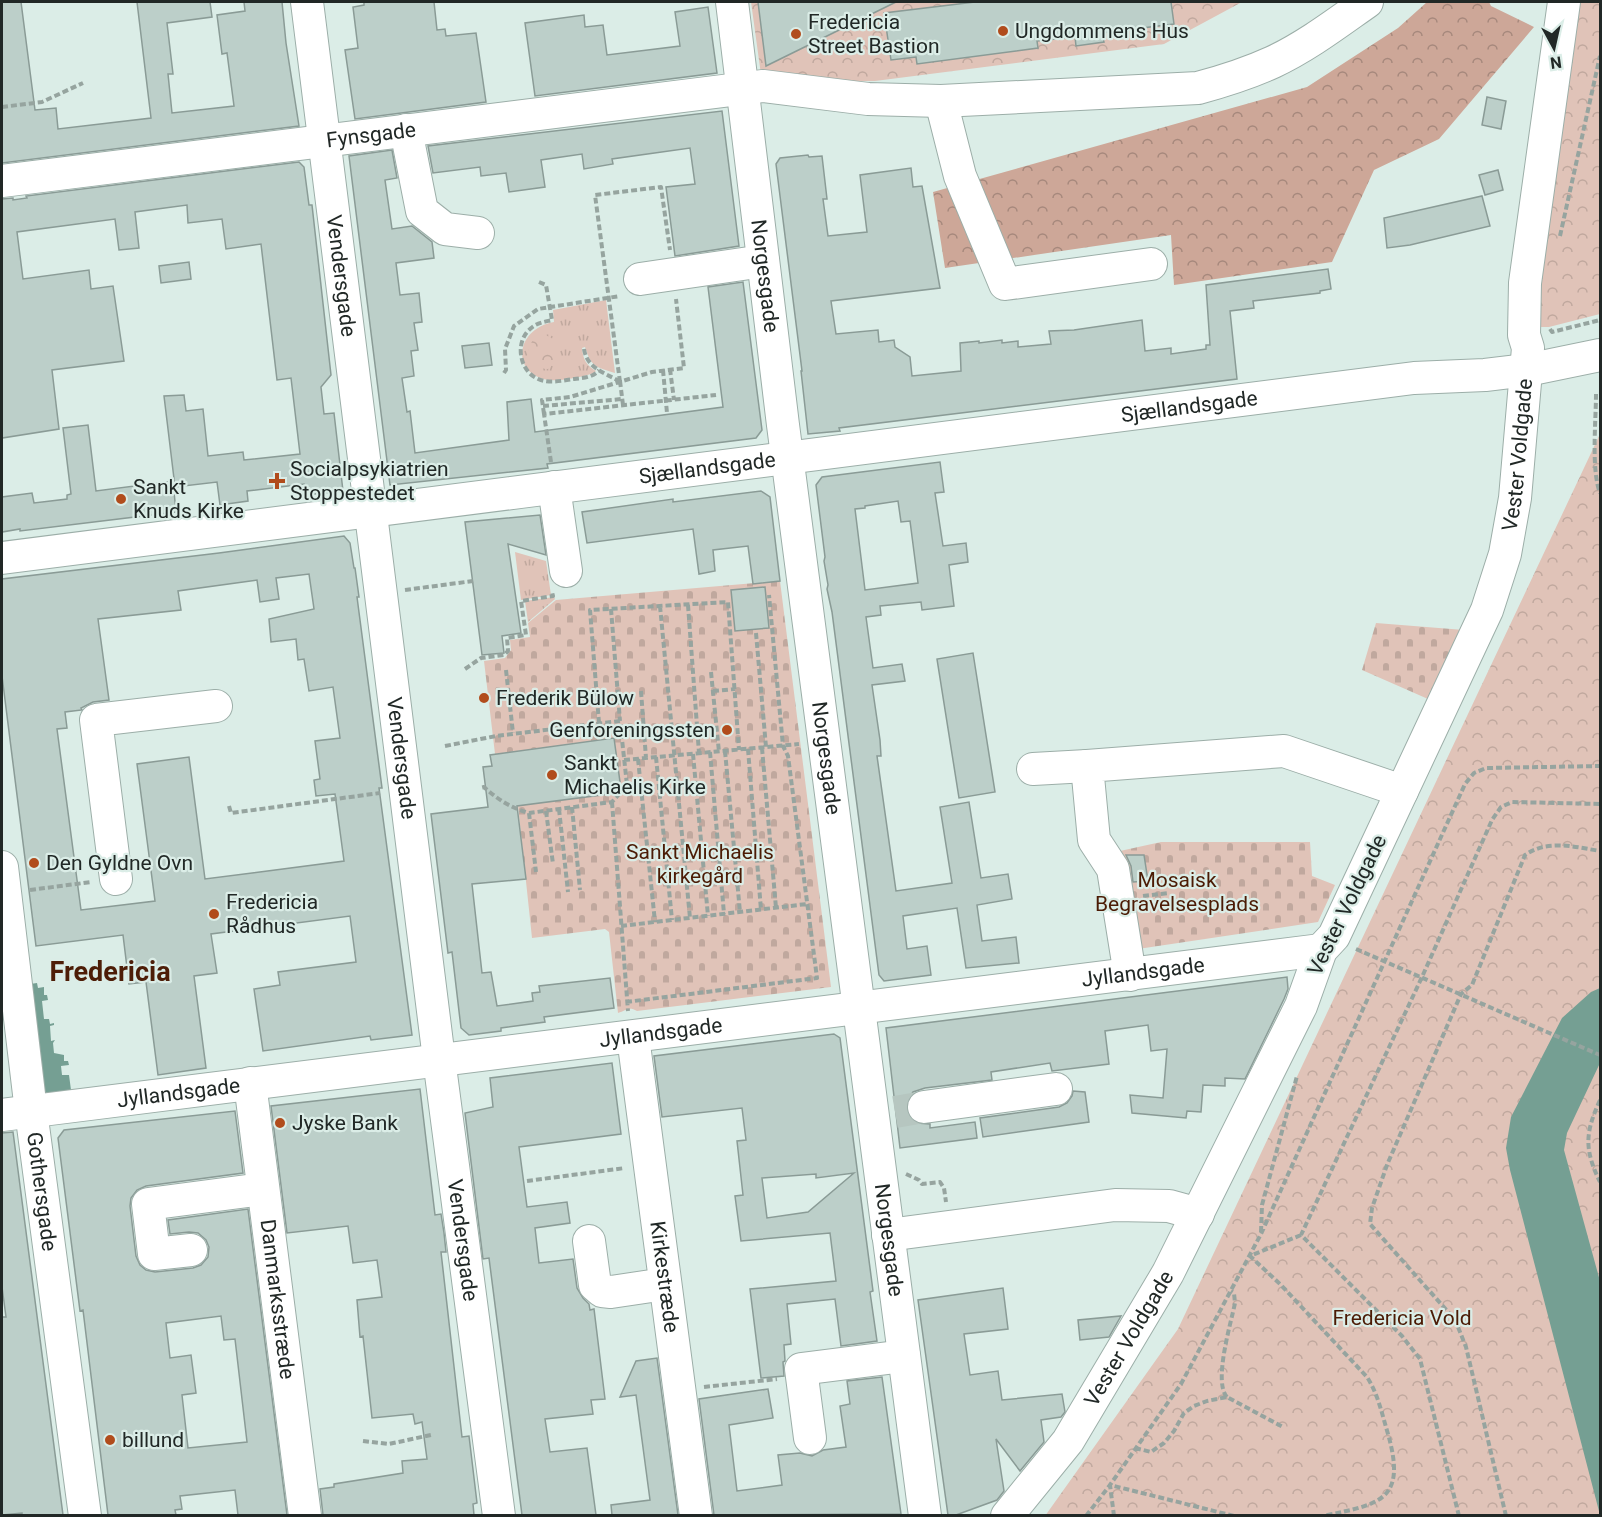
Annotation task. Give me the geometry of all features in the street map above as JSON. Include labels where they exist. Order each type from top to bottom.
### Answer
[{"type":"street","name":"Vendersgade","points":[[307,2],[439,1059],[499,1515]]},
{"type":"street","name":"Norgesgade","points":[[732,2],[859,1007],[897,1111],[880,1174],[925,1515]]},
{"type":"street","name":"Fynsgade","points":[[2,181],[764,86],[868,99],[941,101],[1198,88],[1231,79],[1274,61],[1322,34],[1367,2]]},
{"type":"street","name":"Vester Voldgade","points":[[1007,1515],[1068,1441],[1168,1273],[1301,1006],[1322,950],[1334,936],[1487,610],[1505,554],[1515,498],[1534,348],[1524,335],[1525,283],[1564,2]]},
{"type":"street","points":[[941,101],[960,176],[1005,284],[1151,264]]},
{"type":"street","points":[[406,130],[422,211],[445,229],[478,233]]},
{"type":"street","points":[[632,287],[763,261]]},
{"type":"street","name":"Sjællandsgade","points":[[2,558],[1414,378],[1485,375],[1534,348],[1600,333]]},
{"type":"street","name":"Sjællandsgade","points":[[1534,348],[1600,355]]},
{"type":"street","points":[[564,485],[567,574]]},
{"type":"street","points":[[116,879],[96,720],[216,706]]},
{"type":"street","points":[[1033,769],[1284,751],[1402,791]]},
{"type":"street","points":[[1087,766],[1094,840],[1113,869],[1130,975]]},
{"type":"street","name":"Gothersgade","points":[[3,880],[16,1113],[85,1515]]},
{"type":"street","name":"Jyllandsgade","points":[[16,1113],[252,1096],[439,1059],[633,1037],[1322,950]]},
{"type":"street","name":"Kirkestræde","points":[[633,1037],[696,1515]]},
{"type":"street","points":[[897,1111],[1056,1089]]},
{"type":"street","name":"Danmarksstræde","points":[[252,1096],[305,1515]]},
{"type":"street","points":[[191,1250],[154,1254],[148,1204],[263,1189]]},
{"type":"street","points":[[888,1235],[1115,1205],[1168,1206],[1198,1214]]},
{"type":"street","points":[[589,1241],[595,1285],[602,1291],[611,1292],[666,1284]]},
{"type":"street","points":[[810,1438],[801,1369],[904,1356]]},
{"type":"path","points":[[1559,241],[1600,56]]},
{"type":"path","points":[[2,107],[42,102],[83,82]]},
{"type":"path","points":[[539,282],[546,285],[552,320],[534,326],[523,338],[520,355],[527,370],[537,379],[549,382],[587,377],[595,375],[599,370]]},
{"type":"path","points":[[504,373],[506,370],[505,349],[514,326],[538,309],[632,287]]},
{"type":"path","points":[[1534,348],[1552,332],[1600,321]]},
{"type":"path","points":[[584,349],[587,361],[620,382]]},
{"type":"path","points":[[564,485],[542,400],[570,398],[670,369],[674,400]]},
{"type":"path","points":[[663,370],[667,414]]},
{"type":"path","points":[[620,382],[623,405]]},
{"type":"path","points":[[1596,394],[1596,456],[1600,493]]},
{"type":"path","points":[[544,414],[716,395]]},
{"type":"path","points":[[543,406],[622,399]]},
{"type":"path","points":[[465,669],[481,658],[504,655],[508,651],[507,638],[526,635],[521,601],[553,596],[567,574]]},
{"type":"path","points":[[401,591],[473,581]]},
{"type":"path","points":[[626,1002],[817,978],[788,756],[783,746],[769,595]]},
{"type":"path","points":[[599,723],[590,610],[728,602],[739,750]]},
{"type":"path","points":[[688,604],[699,753]]},
{"type":"path","points":[[660,606],[690,918]]},
{"type":"path","points":[[480,788],[484,787],[497,798],[518,810],[529,813],[612,802],[627,785],[610,609]]},
{"type":"path","points":[[756,633],[776,908]]},
{"type":"path","points":[[506,670],[513,734]]},
{"type":"path","points":[[711,672],[719,752]]},
{"type":"path","points":[[713,691],[735,689]]},
{"type":"path","points":[[641,691],[646,758]]},
{"type":"path","points":[[445,746],[513,734],[620,721]]},
{"type":"path","points":[[624,760],[825,742]]},
{"type":"path","points":[[748,749],[761,910]]},
{"type":"path","points":[[725,751],[740,912]]},
{"type":"path","points":[[710,752],[724,914]]},
{"type":"path","points":[[693,754],[708,916]]},
{"type":"path","points":[[656,757],[672,920]]},
{"type":"path","points":[[638,759],[655,922]]},
{"type":"path","points":[[1086,1515],[1110,1485],[1181,1384],[1250,1256],[1465,784],[1474,773],[1486,768],[1600,766]]},
{"type":"path","points":[[229,806],[231,813],[284,804],[405,790]]},
{"type":"path","points":[[612,802],[626,1002],[633,1037]]},
{"type":"path","points":[[1250,1256],[1301,1235],[1422,977],[1492,820],[1501,807],[1512,802],[1600,804]]},
{"type":"path","points":[[572,807],[580,890]]},
{"type":"path","points":[[559,809],[568,892]]},
{"type":"path","points":[[546,811],[553,864]]},
{"type":"path","points":[[529,813],[536,872]]},
{"type":"path","points":[[1506,1515],[1466,1347],[1458,1327],[1449,1313],[1370,1224],[1372,1208],[1387,1165],[1461,994],[1472,985],[1525,855],[1535,848],[1551,845],[1600,851]]},
{"type":"path","points":[[3,880],[116,879]]},
{"type":"path","points":[[621,926],[807,904]]},
{"type":"path","points":[[1353,948],[1600,1055]]},
{"type":"path","points":[[1261,1234],[1262,1205],[1298,1071]]},
{"type":"path","points":[[1600,1100],[1592,1117],[1587,1140],[1593,1167],[1600,1182]]},
{"type":"path","points":[[527,1181],[650,1165]]},
{"type":"path","points":[[880,1174],[901,1171],[919,1180],[922,1184],[940,1182],[944,1188],[949,1226]]},
{"type":"path","points":[[1301,1235],[1402,1336],[1420,1359],[1459,1515]]},
{"type":"path","points":[[1250,1256],[1281,1285],[1367,1377],[1375,1389],[1394,1454],[1393,1484],[1384,1496],[1370,1504],[1323,1515]]},
{"type":"path","points":[[1231,1290],[1234,1293],[1235,1303],[1221,1374],[1222,1392],[1227,1397],[1284,1427]]},
{"type":"path","points":[[679,1390],[802,1375]]},
{"type":"path","points":[[1135,1448],[1151,1452],[1164,1443],[1184,1413],[1207,1401],[1227,1397]]},
{"type":"path","points":[[363,1441],[389,1444],[431,1436]]},
{"type":"path","points":[[1110,1485],[1114,1515]]},
{"type":"path","points":[[1110,1485],[1234,1515]]},
{"type":"green space","points":[[751,2],[1242,2],[1164,44],[875,81],[762,82]]},
{"type":"green space","points":[[1427,2],[1489,2],[1491,6],[1534,27],[1439,139],[1374,170],[1332,262],[1174,285],[1171,235],[945,268],[933,192],[1307,87],[1398,28]]},
{"type":"green space","points":[[1570,2],[1600,2],[1600,314],[1549,327],[1537,327],[1535,258]]},
{"type":"green space","points":[[606,300],[615,373],[595,365],[585,347],[582,348],[584,359],[596,371],[594,373],[569,379],[549,380],[533,374],[526,367],[522,358],[526,340],[532,332],[554,322],[553,310]]},
{"type":"green space","points":[[542,333],[553,339],[556,355],[554,363],[548,369],[537,368],[527,359],[535,334]]},
{"type":"green space","name":"Fredericia Vold","points":[[1600,434],[1600,1515],[1045,1516],[1178,1329]]},
{"type":"green space","points":[[515,552],[546,561],[551,595],[521,600]]},
{"type":"green space","name":"Sankt Michaelis kirkegård","points":[[780,581],[831,987],[637,1011],[629,1009],[618,1013],[609,932],[605,929],[532,938],[518,806],[620,782],[614,738],[495,754],[484,661],[505,658],[511,650],[510,640],[530,637],[528,623],[556,600]]},
{"type":"green space","points":[[554,597],[555,599],[528,622],[525,601]]},
{"type":"green space","points":[[1376,623],[1464,630],[1428,699],[1362,670]]},
{"type":"green space","name":"Mosaisk Begravelsesplads","points":[[1161,842],[1310,842],[1312,876],[1335,885],[1318,922],[1138,949],[1120,851]]},
{"type":"shaded area","points":[[37,983],[38,988],[44,987],[44,995],[47,995],[48,1000],[42,1001],[44,1019],[49,1019],[50,1024],[54,1023],[50,1026],[51,1041],[55,1040],[54,1053],[64,1055],[64,1061],[68,1061],[69,1065],[61,1066],[62,1075],[69,1075],[71,1090],[44,1093],[30,984]]},
{"type":"shaded area","points":[[1600,988],[1600,1063],[1567,1133],[1564,1150],[1600,1281],[1600,1515],[1506,1148],[1511,1117],[1562,1018],[1591,992]]},
{"type":"building","points":[[2,2],[21,2],[35,110],[56,108],[58,129],[151,118],[137,2],[210,2],[212,17],[167,23],[173,74],[168,74],[172,113],[234,106],[227,53],[222,54],[217,15],[245,11],[244,2],[282,2],[299,126],[2,163]]},
{"type":"building","points":[[364,2],[434,2],[437,30],[445,29],[446,36],[476,33],[486,102],[355,119],[345,50],[358,48],[353,7],[364,5]]},
{"type":"building","name":"Fredericia Street Bastion","points":[[758,2],[896,2],[766,66]]},
{"type":"building","name":"Ungdommens Hus","points":[[975,2],[1171,2],[1174,24],[1102,33],[1104,42],[1076,46],[1075,37],[1037,41],[1038,48],[917,64],[916,57],[891,60],[884,13]]},
{"type":"building","points":[[708,7],[717,73],[535,96],[525,23],[584,15],[585,27],[603,25],[607,55],[680,46],[675,12]]},
{"type":"building","points":[[1487,97],[1506,101],[1501,129],[1482,125]]},
{"type":"building","points":[[722,111],[739,246],[675,256],[666,187],[695,184],[690,148],[612,159],[613,164],[584,169],[582,154],[541,160],[545,187],[509,192],[506,173],[481,176],[480,167],[433,173],[428,146]]},
{"type":"building","points":[[392,150],[397,178],[385,180],[392,229],[412,226],[432,242],[434,258],[396,263],[400,295],[419,293],[422,322],[414,323],[418,350],[411,351],[414,376],[402,378],[407,412],[410,411],[415,453],[509,440],[507,402],[531,399],[535,432],[723,407],[708,287],[743,282],[762,430],[756,438],[547,464],[548,468],[390,485],[349,156]]},
{"type":"building","points":[[808,155],[809,157],[822,156],[827,199],[823,199],[828,236],[867,232],[860,175],[911,168],[913,187],[922,186],[940,288],[831,301],[836,334],[878,330],[879,342],[894,340],[895,347],[910,357],[912,376],[961,371],[960,343],[1002,340],[1002,343],[1018,341],[1018,347],[1051,344],[1049,331],[1074,330],[1142,320],[1145,351],[1171,348],[1171,354],[1206,349],[1206,345],[1210,345],[1206,285],[1328,269],[1331,289],[1320,291],[1320,293],[1253,301],[1254,308],[1230,311],[1237,379],[839,428],[840,431],[808,434],[776,164],[780,158]]},
{"type":"building","points":[[299,162],[304,167],[309,205],[312,205],[331,375],[321,387],[324,414],[334,413],[343,491],[305,495],[304,484],[247,491],[248,501],[220,505],[217,482],[175,487],[164,396],[184,395],[186,411],[203,409],[208,456],[243,452],[244,460],[300,454],[291,378],[277,380],[261,244],[226,249],[222,219],[188,223],[187,205],[135,212],[139,248],[119,250],[115,219],[17,232],[23,279],[89,270],[91,289],[113,286],[124,361],[52,370],[59,429],[2,438],[2,199],[13,198],[13,200],[27,198],[26,196]]},
{"type":"building","points":[[1498,170],[1503,190],[1485,195],[1479,175]]},
{"type":"building","points":[[1482,196],[1490,226],[1410,245],[1387,248],[1384,218]]},
{"type":"building","points":[[189,262],[191,279],[161,283],[159,266]]},
{"type":"building","points":[[489,343],[492,365],[465,368],[462,346]]},
{"type":"building","points":[[88,425],[96,491],[173,481],[176,512],[2,532],[2,497],[32,493],[34,503],[67,499],[67,495],[71,494],[63,428]]},
{"type":"building","points":[[940,462],[944,492],[935,493],[943,546],[966,543],[968,562],[949,565],[954,606],[922,610],[921,602],[880,606],[881,615],[866,617],[873,668],[902,664],[905,681],[872,685],[880,740],[881,756],[877,756],[896,891],[952,883],[940,807],[969,802],[981,878],[1008,874],[1012,899],[977,905],[982,941],[1016,937],[1019,963],[966,968],[957,908],[903,916],[907,949],[927,946],[931,975],[884,981],[879,975],[832,612],[827,589],[816,485],[822,477]],"holes":[[[898,501],[901,522],[910,521],[918,583],[865,590],[855,509]]]},
{"type":"building","points":[[761,491],[770,497],[780,581],[753,584],[748,546],[713,550],[715,571],[699,574],[693,529],[587,543],[582,512],[673,499],[673,502]]},
{"type":"building","points":[[540,515],[546,555],[508,544],[521,633],[502,636],[504,653],[482,655],[465,522]]},
{"type":"building","points":[[344,536],[350,543],[359,597],[357,597],[382,788],[379,788],[412,1035],[371,1040],[370,1036],[263,1051],[254,989],[280,985],[278,972],[356,962],[350,916],[211,934],[217,973],[194,976],[206,1068],[158,1075],[146,982],[129,984],[123,935],[36,946],[2,676],[2,579]],"holes":[[[309,574],[314,609],[269,619],[271,642],[296,639],[298,660],[304,659],[309,691],[333,687],[340,738],[315,741],[320,779],[314,780],[316,796],[335,794],[344,861],[205,879],[189,757],[137,764],[155,901],[81,910],[57,729],[67,728],[65,712],[82,710],[81,708],[93,702],[109,700],[98,619],[181,610],[178,591],[257,580],[260,602],[279,599],[276,578]]]},
{"type":"building","points":[[765,587],[769,628],[735,631],[731,590]]},
{"type":"building","points":[[973,653],[995,792],[959,798],[937,659]]},
{"type":"building","points":[[614,738],[620,782],[608,784],[609,794],[517,806],[526,879],[472,884],[482,973],[491,972],[497,1006],[533,1001],[532,993],[540,992],[539,986],[610,978],[614,1008],[544,1017],[545,1022],[469,1035],[461,1028],[452,952],[448,953],[431,814],[488,807],[483,767],[492,766],[490,755]]},
{"type":"building","points":[[1126,855],[1144,855],[1148,881],[1133,882],[1131,866]]},
{"type":"building","points":[[1287,977],[1288,989],[1284,999],[1245,1079],[1225,1078],[1225,1086],[1203,1085],[1201,1112],[1187,1111],[1186,1118],[1132,1113],[1130,1095],[1163,1098],[1167,1049],[1151,1051],[1148,1025],[1105,1031],[1109,1064],[1052,1071],[1050,1063],[991,1072],[992,1080],[925,1088],[913,1092],[906,1109],[909,1118],[917,1123],[930,1124],[930,1128],[975,1122],[977,1138],[900,1148],[886,1028]]},
{"type":"building","points":[[834,1034],[840,1038],[873,1291],[870,1292],[877,1341],[841,1346],[835,1299],[787,1304],[791,1344],[784,1345],[784,1376],[761,1378],[750,1289],[836,1281],[830,1233],[741,1241],[735,1196],[743,1195],[737,1141],[746,1140],[742,1108],[662,1117],[654,1056]],"holes":[[[854,1173],[808,1212],[767,1218],[762,1178],[816,1174],[816,1178]]]},
{"type":"building","points":[[612,1063],[621,1134],[519,1147],[527,1207],[567,1202],[570,1223],[535,1228],[539,1263],[573,1259],[577,1288],[589,1304],[590,1310],[594,1309],[605,1399],[591,1400],[593,1414],[545,1419],[550,1452],[587,1448],[596,1515],[522,1515],[489,1258],[483,1259],[465,1113],[493,1107],[490,1078]]},
{"type":"building","points":[[420,1089],[435,1215],[441,1214],[444,1233],[446,1252],[441,1252],[462,1437],[469,1436],[477,1503],[473,1504],[474,1515],[323,1515],[320,1489],[334,1487],[334,1484],[403,1473],[402,1461],[427,1459],[422,1422],[415,1424],[413,1414],[372,1418],[357,1300],[382,1297],[377,1260],[353,1263],[348,1226],[287,1233],[271,1106]]},
{"type":"building","points":[[1073,1091],[1085,1092],[1089,1122],[983,1137],[980,1118],[1059,1107],[1067,1103]]},
{"type":"building","points":[[235,1111],[243,1173],[146,1186],[137,1190],[131,1198],[130,1206],[136,1256],[140,1265],[146,1270],[155,1272],[201,1265],[208,1257],[209,1247],[206,1240],[198,1233],[170,1234],[168,1220],[248,1209],[287,1515],[238,1515],[235,1490],[180,1496],[182,1509],[175,1510],[176,1515],[108,1515],[83,1310],[80,1311],[58,1138],[64,1130]],"holes":[[[221,1316],[224,1340],[235,1339],[247,1442],[188,1448],[182,1395],[196,1393],[191,1355],[170,1358],[166,1323]]]},
{"type":"building","points":[[13,1132],[63,1515],[22,1515],[22,1513],[2,1515],[2,1317],[6,1317],[2,1287],[2,1133]]},
{"type":"building","points":[[1003,1288],[1008,1329],[964,1334],[970,1375],[998,1371],[1002,1400],[1062,1394],[1065,1412],[1061,1417],[1041,1420],[1044,1442],[1020,1471],[996,1439],[1004,1491],[997,1500],[956,1515],[948,1515],[918,1300]]},
{"type":"building","points":[[1121,1316],[1109,1337],[1080,1340],[1078,1320]]},
{"type":"building","points":[[657,1358],[678,1515],[612,1515],[611,1505],[650,1500],[636,1395],[620,1397],[636,1361]]},
{"type":"building","points":[[882,1377],[901,1514],[714,1515],[699,1399],[768,1389],[773,1418],[729,1425],[737,1491],[782,1485],[778,1455],[800,1453],[812,1456],[823,1450],[846,1447],[840,1406],[850,1404],[847,1381]]},
{"type":"tunnel","points":[[895,1112],[924,1107]]},
{"type":"place","name":"Ungdommens Hus","points":[[1003,31]]},
{"type":"place","name":"Fredericia Street Bastion","points":[[796,34]]},
{"type":"place","name":"Socialpsykiatrien Stoppestedet","points":[[277,481]]},
{"type":"place","name":"Sankt Knuds Kirke","points":[[121,499]]},
{"type":"place","name":"Frederik Bülow","points":[[484,698]]},
{"type":"place","name":"Genforeningssten","points":[[727,730]]},
{"type":"place","name":"Sankt Michaelis Kirke","points":[[552,775]]},
{"type":"place","name":"Den Gyldne Ovn","points":[[34,863]]},
{"type":"place","name":"Fredericia Rådhus","points":[[214,914]]},
{"type":"place","name":"Jyske Bank","points":[[280,1123]]},
{"type":"place","name":"billund","points":[[110,1440]]},
{"type":"district","name":"Fredericia","points":[[110,972]]}]
